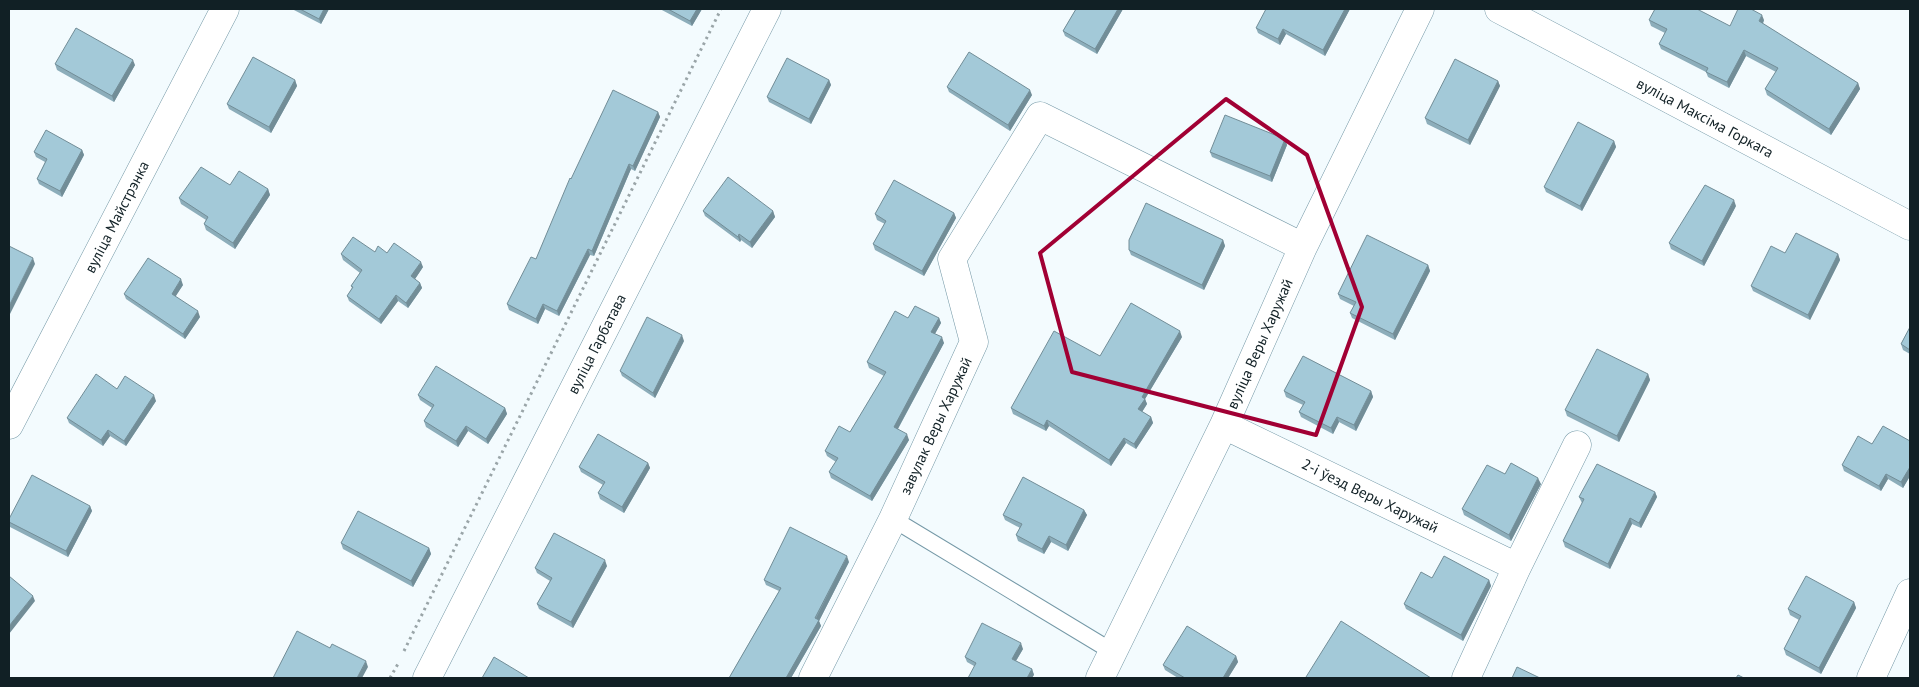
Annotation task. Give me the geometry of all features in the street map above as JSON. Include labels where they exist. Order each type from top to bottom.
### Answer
[{"type":"street","name":"вуліца Майстрэнка","points":[[9,426],[225,9]]},
{"type":"street","name":"вуліца Гарбатава","points":[[427,678],[767,9]]},
{"type":"street","name":"вуліца Веры Харужай","points":[[1100,678],[1224,426],[1303,247],[1420,9]]},
{"type":"street","name":"вуліца Максіма Горкага","points":[[1499,9],[1910,226]]},
{"type":"street","name":"завулак Веры Харужай","points":[[813,678],[893,519],[974,342],[952,259],[1040,116],[1303,247]]},
{"type":"street","name":"2-і ўезд Веры Харужай","points":[[1224,426],[1517,567]]},
{"type":"street","points":[[1466,678],[1517,567],[1577,445]]},
{"type":"street","points":[[1870,678],[1910,593]]},
{"type":"lane","points":[[893,519],[1113,652]]},
{"type":"path","points":[[404,652],[721,9]]},
{"type":"path","points":[[390,678],[399,660]]},
{"type":"highlighted area","points":[[1226,99],[1307,155],[1362,307],[1316,435],[1072,372],[1040,253]]},
{"type":"building","points":[[300,9],[324,9],[319,19]]},
{"type":"building","points":[[668,9],[697,9],[690,21]]},
{"type":"building","points":[[1076,9],[1118,9],[1095,49],[1063,31]]},
{"type":"building","points":[[1266,9],[1345,9],[1323,50],[1283,29],[1278,39],[1256,28]]},
{"type":"building","points":[[1655,9],[1697,9],[1730,26],[1738,9],[1751,9],[1762,15],[1759,21],[1858,83],[1829,129],[1765,89],[1778,68],[1744,50],[1727,82],[1706,72],[1708,68],[1659,44],[1667,29],[1649,20]]},
{"type":"building","points":[[76,28],[133,60],[112,96],[55,64]]},
{"type":"building","points":[[969,52],[1030,90],[1008,125],[947,87]]},
{"type":"building","points":[[253,57],[295,80],[269,127],[227,104]]},
{"type":"building","points":[[787,58],[829,80],[809,119],[767,97]]},
{"type":"building","points":[[1455,59],[1498,81],[1468,140],[1425,118]]},
{"type":"building","points":[[613,90],[658,112],[633,166],[629,164],[592,251],[588,249],[557,311],[543,304],[536,319],[507,304],[531,257],[536,259],[570,178]]},
{"type":"building","points":[[1225,115],[1285,139],[1270,176],[1210,152]]},
{"type":"building","points":[[1578,122],[1614,141],[1580,206],[1544,187]]},
{"type":"building","points":[[46,130],[82,150],[60,191],[37,179],[47,159],[34,152]]},
{"type":"building","points":[[201,167],[230,185],[239,171],[268,189],[233,243],[204,224],[208,217],[179,198]]},
{"type":"building","points":[[728,177],[773,211],[750,242],[739,234],[738,237],[703,211]]},
{"type":"building","points":[[894,180],[954,213],[922,271],[873,244],[886,221],[875,214]]},
{"type":"building","points":[[1705,185],[1734,200],[1702,261],[1669,243]]},
{"type":"building","points":[[1146,203],[1223,240],[1202,285],[1129,250],[1129,240]]},
{"type":"building","points":[[1796,233],[1838,254],[1808,315],[1751,286],[1771,246],[1785,253]]},
{"type":"building","points":[[1367,235],[1428,265],[1393,334],[1350,313],[1356,302],[1338,294]]},
{"type":"building","points":[[353,237],[375,252],[378,246],[387,253],[394,243],[421,262],[411,276],[420,283],[406,303],[396,295],[379,319],[347,296],[353,287],[351,286],[362,270],[341,254]]},
{"type":"building","points":[[9,246],[33,258],[9,306]]},
{"type":"building","points":[[148,258],[181,279],[172,294],[198,311],[183,334],[124,294]]},
{"type":"building","points":[[1131,303],[1180,331],[1142,397],[1145,399],[1138,409],[1151,417],[1134,444],[1124,438],[1109,460],[1047,420],[1044,426],[1011,408],[1054,331],[1100,356]]},
{"type":"building","points":[[915,306],[939,318],[931,332],[942,337],[894,427],[907,434],[870,496],[829,472],[838,458],[825,451],[839,426],[850,432],[886,372],[867,362],[895,311],[908,318]]},
{"type":"building","points":[[647,317],[682,335],[653,393],[620,371]]},
{"type":"building","points":[[1910,327],[1910,350],[1901,344]]},
{"type":"building","points":[[1597,349],[1648,374],[1617,436],[1565,410]]},
{"type":"building","points":[[1303,356],[1371,391],[1354,425],[1337,417],[1331,428],[1299,412],[1305,402],[1284,391]]},
{"type":"building","points":[[436,366],[505,408],[486,439],[466,426],[456,441],[424,421],[434,405],[418,395]]},
{"type":"building","points":[[96,374],[117,389],[125,376],[154,395],[124,441],[108,430],[101,440],[67,418]]},
{"type":"building","points":[[1883,426],[1910,441],[1910,467],[1901,482],[1886,474],[1879,486],[1842,465],[1858,436],[1872,444]]},
{"type":"building","points":[[598,434],[648,463],[622,507],[598,493],[605,482],[579,467]]},
{"type":"building","points":[[1511,463],[1538,478],[1509,535],[1462,509],[1487,465],[1505,474]]},
{"type":"building","points":[[1597,464],[1655,492],[1639,523],[1630,518],[1608,564],[1563,541],[1584,499],[1579,497]]},
{"type":"building","points":[[32,475],[90,506],[66,551],[9,522]]},
{"type":"building","points":[[1023,477],[1084,510],[1066,545],[1049,536],[1042,549],[1016,535],[1022,524],[1003,515]]},
{"type":"building","points":[[358,511],[429,548],[411,581],[341,543]]},
{"type":"building","points":[[790,527],[847,556],[815,618],[819,620],[786,678],[729,678],[781,588],[764,580]]},
{"type":"building","points":[[554,533],[605,560],[571,622],[537,604],[552,578],[535,568]]},
{"type":"building","points":[[1444,556],[1489,580],[1461,635],[1404,604],[1421,572],[1432,578]]},
{"type":"building","points":[[9,576],[33,596],[9,626]]},
{"type":"building","points":[[1806,576],[1854,602],[1819,668],[1784,649],[1801,616],[1788,609]]},
{"type":"building","points":[[1341,621],[1431,678],[1306,677]]},
{"type":"building","points":[[982,623],[1021,643],[1012,659],[1032,669],[1027,678],[968,678],[976,663],[965,657]]},
{"type":"building","points":[[1187,626],[1236,656],[1223,678],[1185,678],[1163,665]]},
{"type":"building","points":[[297,631],[330,648],[332,644],[366,661],[357,678],[273,678]]},
{"type":"building","points":[[494,657],[529,678],[482,678]]},
{"type":"building","points":[[1517,667],[1540,678],[1512,678]]}]
